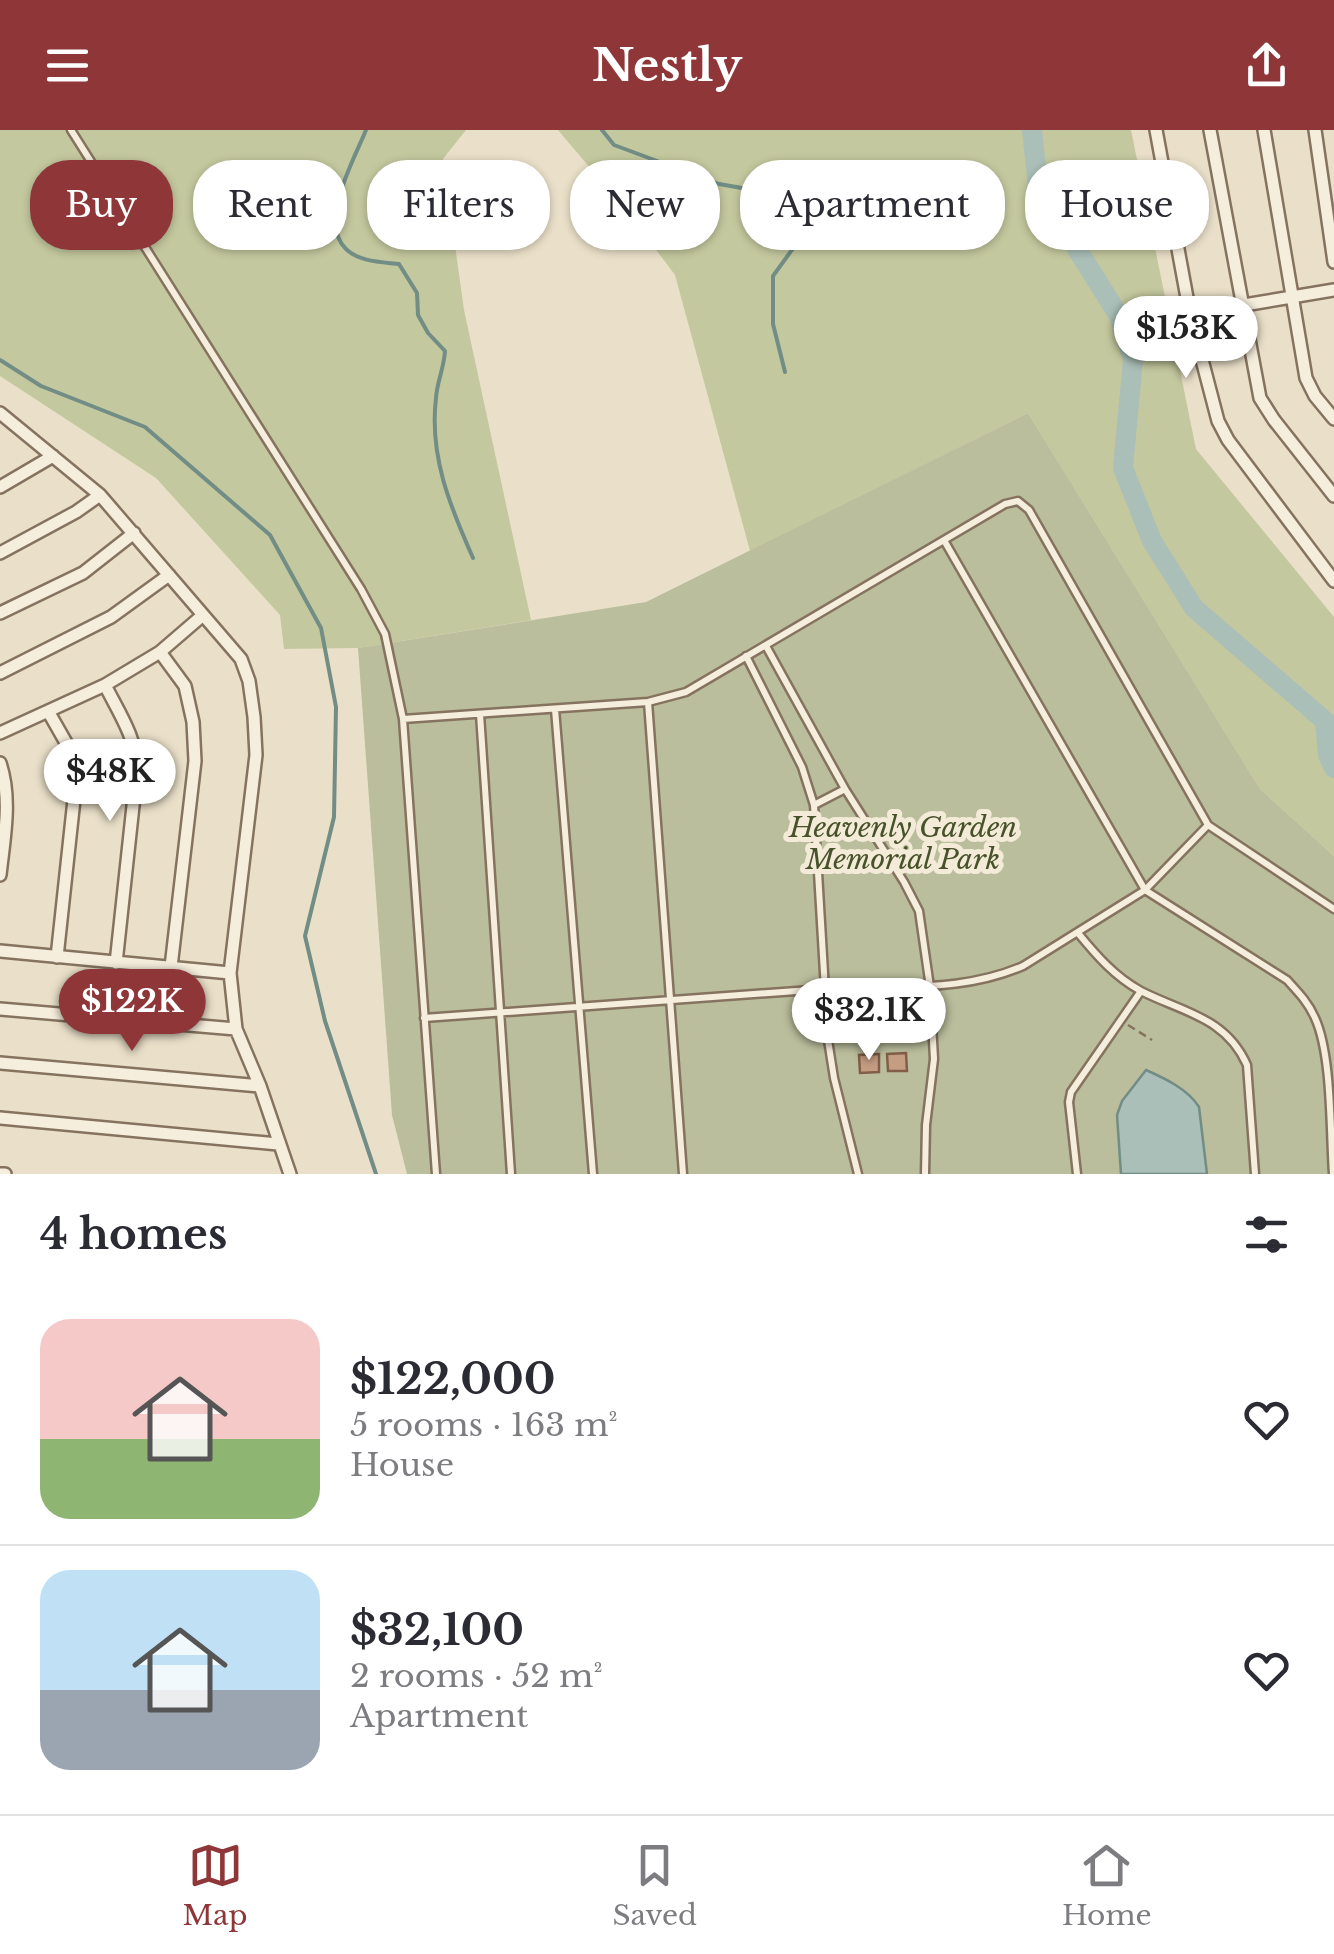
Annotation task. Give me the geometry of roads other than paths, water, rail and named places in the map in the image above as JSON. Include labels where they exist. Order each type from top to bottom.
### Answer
[{"type":"street","points":[[1156,130],[1190,314],[1218,421],[1228,440],[1333,577]]},
{"type":"street","points":[[1210,130],[1260,398],[1334,496]]},
{"type":"street","points":[[1264,130],[1306,378],[1334,419]]},
{"type":"street","points":[[1315,130],[1334,262]]},
{"type":"street","points":[[1190,314],[1334,290]]},
{"type":"street","points":[[1,416],[100,495],[241,659],[249,681],[256,755],[230,973],[236,1029],[290,1174]]},
{"type":"street","points":[[0,487],[53,456]]},
{"type":"street","points":[[0,552],[100,495]]},
{"type":"street","points":[[0,613],[83,573],[134,532]]},
{"type":"street","points":[[0,673],[111,617],[169,576]]},
{"type":"street","points":[[0,733],[105,685],[160,652],[204,615]]},
{"type":"street","points":[[160,652],[184,686],[195,762],[171,967]]},
{"type":"street","points":[[105,685],[132,738],[137,768],[116,963]]},
{"type":"street","points":[[48,711],[73,755],[77,772],[57,957]]},
{"type":"street","points":[[0,763],[7,798],[0,875]]},
{"type":"street","points":[[0,952],[230,973]]},
{"type":"street","points":[[0,1008],[236,1029]]},
{"type":"street","points":[[0,1063],[260,1086]]},
{"type":"street","points":[[0,1118],[278,1144]]},
{"type":"lane","points":[[71,130],[375,612],[385,634],[403,719],[436,1174]]},
{"type":"lane","points":[[403,719],[648,702],[686,692],[1005,504],[1018,501],[1029,510],[1208,824],[1334,909]]},
{"type":"lane","points":[[945,542],[1145,890],[1287,980],[1306,999],[1325,1054],[1333,1174]]},
{"type":"lane","points":[[766,646],[845,789],[919,911],[930,987],[934,1060],[925,1174]]},
{"type":"lane","points":[[746,656],[802,767],[814,806],[824,989],[834,1078],[858,1174]]},
{"type":"lane","points":[[648,702],[683,1174]]},
{"type":"lane","points":[[554,708],[593,1174]]},
{"type":"lane","points":[[480,714],[512,1174]]},
{"type":"lane","points":[[814,806],[845,789]]},
{"type":"lane","points":[[887,987],[930,987],[1002,975],[1022,966],[1145,890],[1208,824]]},
{"type":"lane","points":[[1078,933],[1118,976],[1141,991],[1211,1022],[1240,1050],[1247,1065],[1255,1174]]},
{"type":"lane","points":[[424,1018],[868,988]]},
{"type":"lane","points":[[1077,1174],[1071,1092],[1141,991]]},
{"type":"water","points":[[1146,1070],[1182,1089],[1199,1107],[1207,1174],[1121,1174],[1117,1115],[1122,1101]]},
{"type":"waterway","points":[[366,130],[341,191],[338,237],[357,257],[399,264],[417,293],[418,315],[445,351],[436,398],[436,440],[449,500],[473,558]]},
{"type":"waterway","points":[[602,130],[614,145],[719,184],[776,194],[800,206],[807,229],[773,276],[773,324],[785,372]]},
{"type":"waterway","points":[[1032,130],[1038,187],[1119,316],[1133,359],[1123,468],[1152,541],[1194,608],[1325,721],[1328,755],[1334,768]]},
{"type":"waterway","points":[[0,360],[41,386],[145,427],[270,535],[321,628],[336,707],[334,817],[305,936],[325,1021],[376,1174]]},
{"type":"park label","name":"Heavenly Garden Memorial Park","points":[[903,843]]}]
